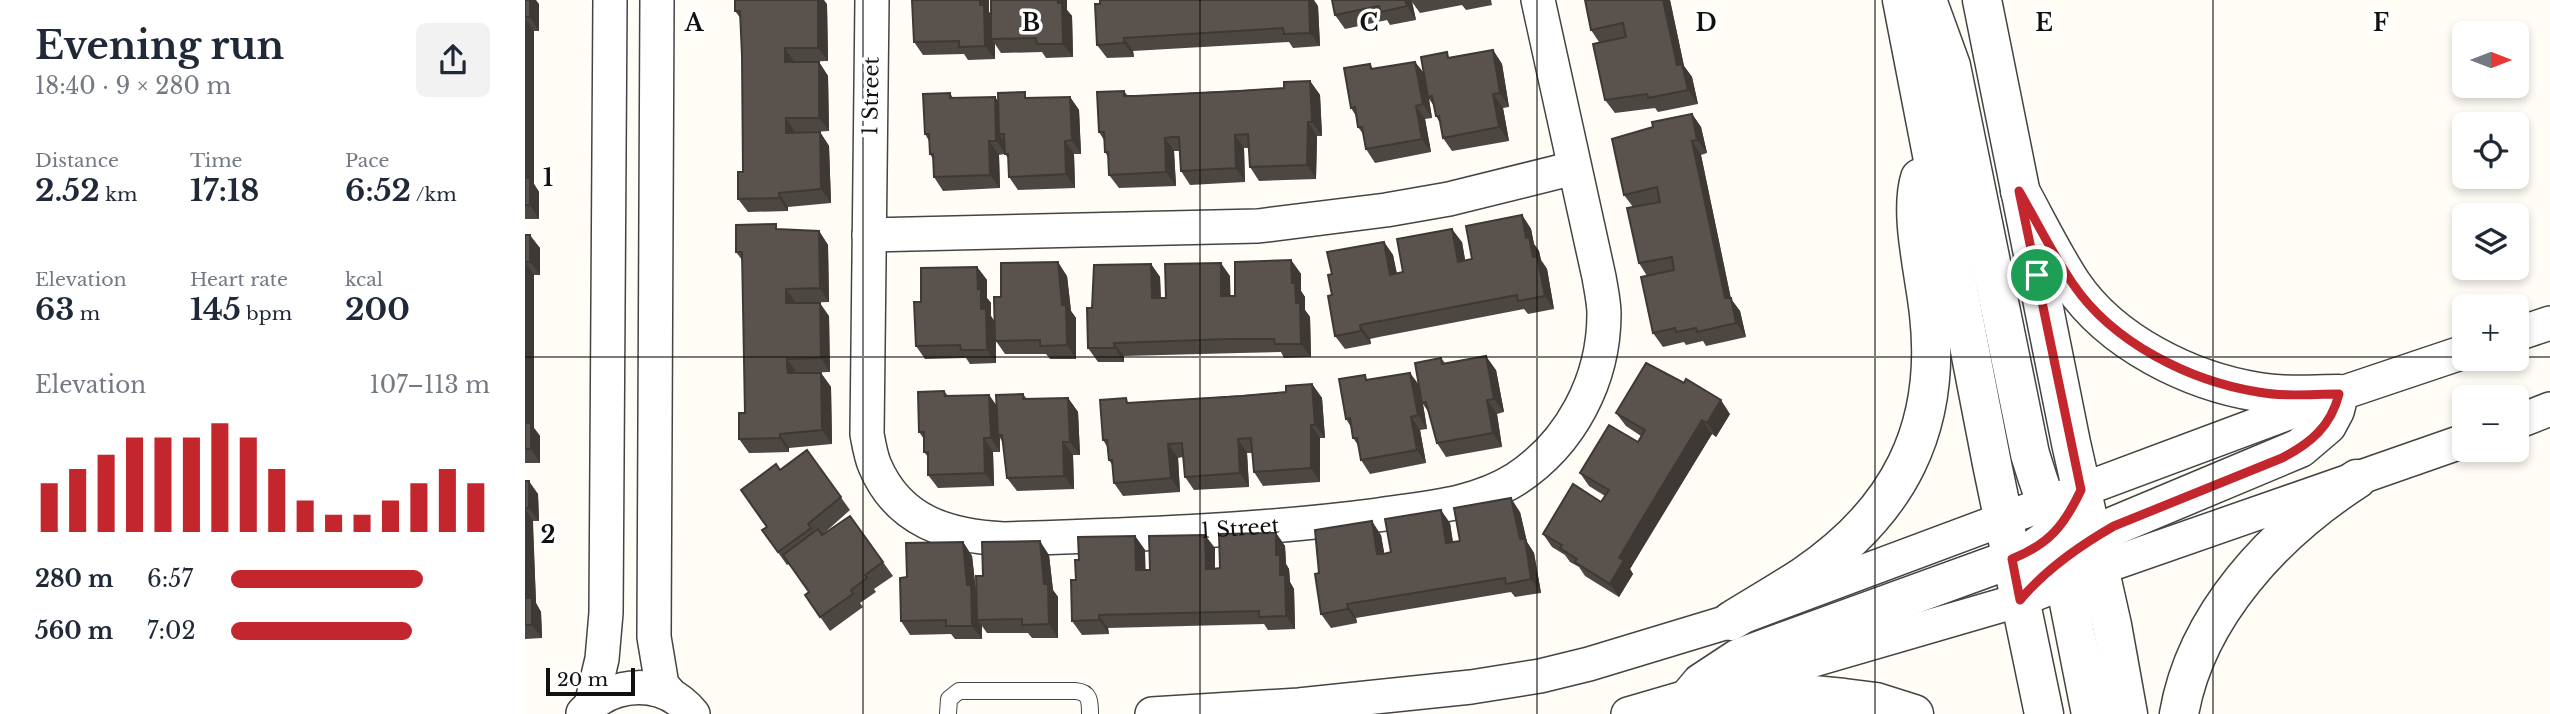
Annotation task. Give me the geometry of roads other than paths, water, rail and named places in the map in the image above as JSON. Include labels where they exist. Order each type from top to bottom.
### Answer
[{"type":"street","points":[[587,709],[602,659],[606,613],[610,0]]},
{"type":"street","points":[[657,0],[654,637],[661,685],[692,707]]},
{"type":"street","name":"1 Street","points":[[872,0],[867,434],[874,465],[890,493],[913,515],[941,530],[972,537],[1004,539],[1177,532],[1337,520],[1435,507],[1477,498],[1515,480],[1548,453],[1575,420],[1593,382],[1602,348],[1604,312],[1599,277],[1538,0]]},
{"type":"street","points":[[1902,0],[1931,157],[2044,714]]},
{"type":"street","points":[[1927,0],[1951,66],[2030,454],[2069,546],[2128,714]]},
{"type":"street","points":[[1982,0],[2081,490],[2069,546],[2091,714]]},
{"type":"street","points":[[1731,621],[1805,575],[1852,537],[1877,512],[1908,462],[1925,419],[1931,384],[1933,349],[1916,196],[1919,179],[1931,157]]},
{"type":"street","points":[[869,235],[1258,226],[1449,199],[1574,168]]},
{"type":"street","points":[[2019,191],[2073,285],[2092,308],[2133,341],[2162,359],[2226,385],[2259,393],[2283,395],[2339,394]]},
{"type":"street","points":[[2529,330],[2550,323]]},
{"type":"street","points":[[2081,490],[2339,394],[2452,356]]},
{"type":"street","points":[[1627,714],[2020,600],[2069,546],[2139,514],[2282,458],[2300,448],[2326,425],[2335,410],[2339,394]]},
{"type":"street","points":[[2529,417],[2550,409]]},
{"type":"street","points":[[1691,695],[1701,682],[1739,658],[2012,559],[2357,479],[2452,444]]},
{"type":"street","points":[[2179,714],[2190,675],[2207,635],[2244,579],[2296,523],[2357,479]]},
{"type":"street","points":[[1152,714],[1299,705],[1471,687],[1528,678],[1589,664],[1731,621],[2003,519],[2031,524],[2069,546]]},
{"type":"street","points":[[587,709],[604,695],[628,688],[654,688],[692,707]]},
{"type":"street","points":[[1691,695],[1716,705],[1813,695],[1876,702],[1914,714]]},
{"type":"lane","points":[[948,714],[949,699],[958,691],[1075,691],[1085,693],[1088,697],[1090,714]]}]
